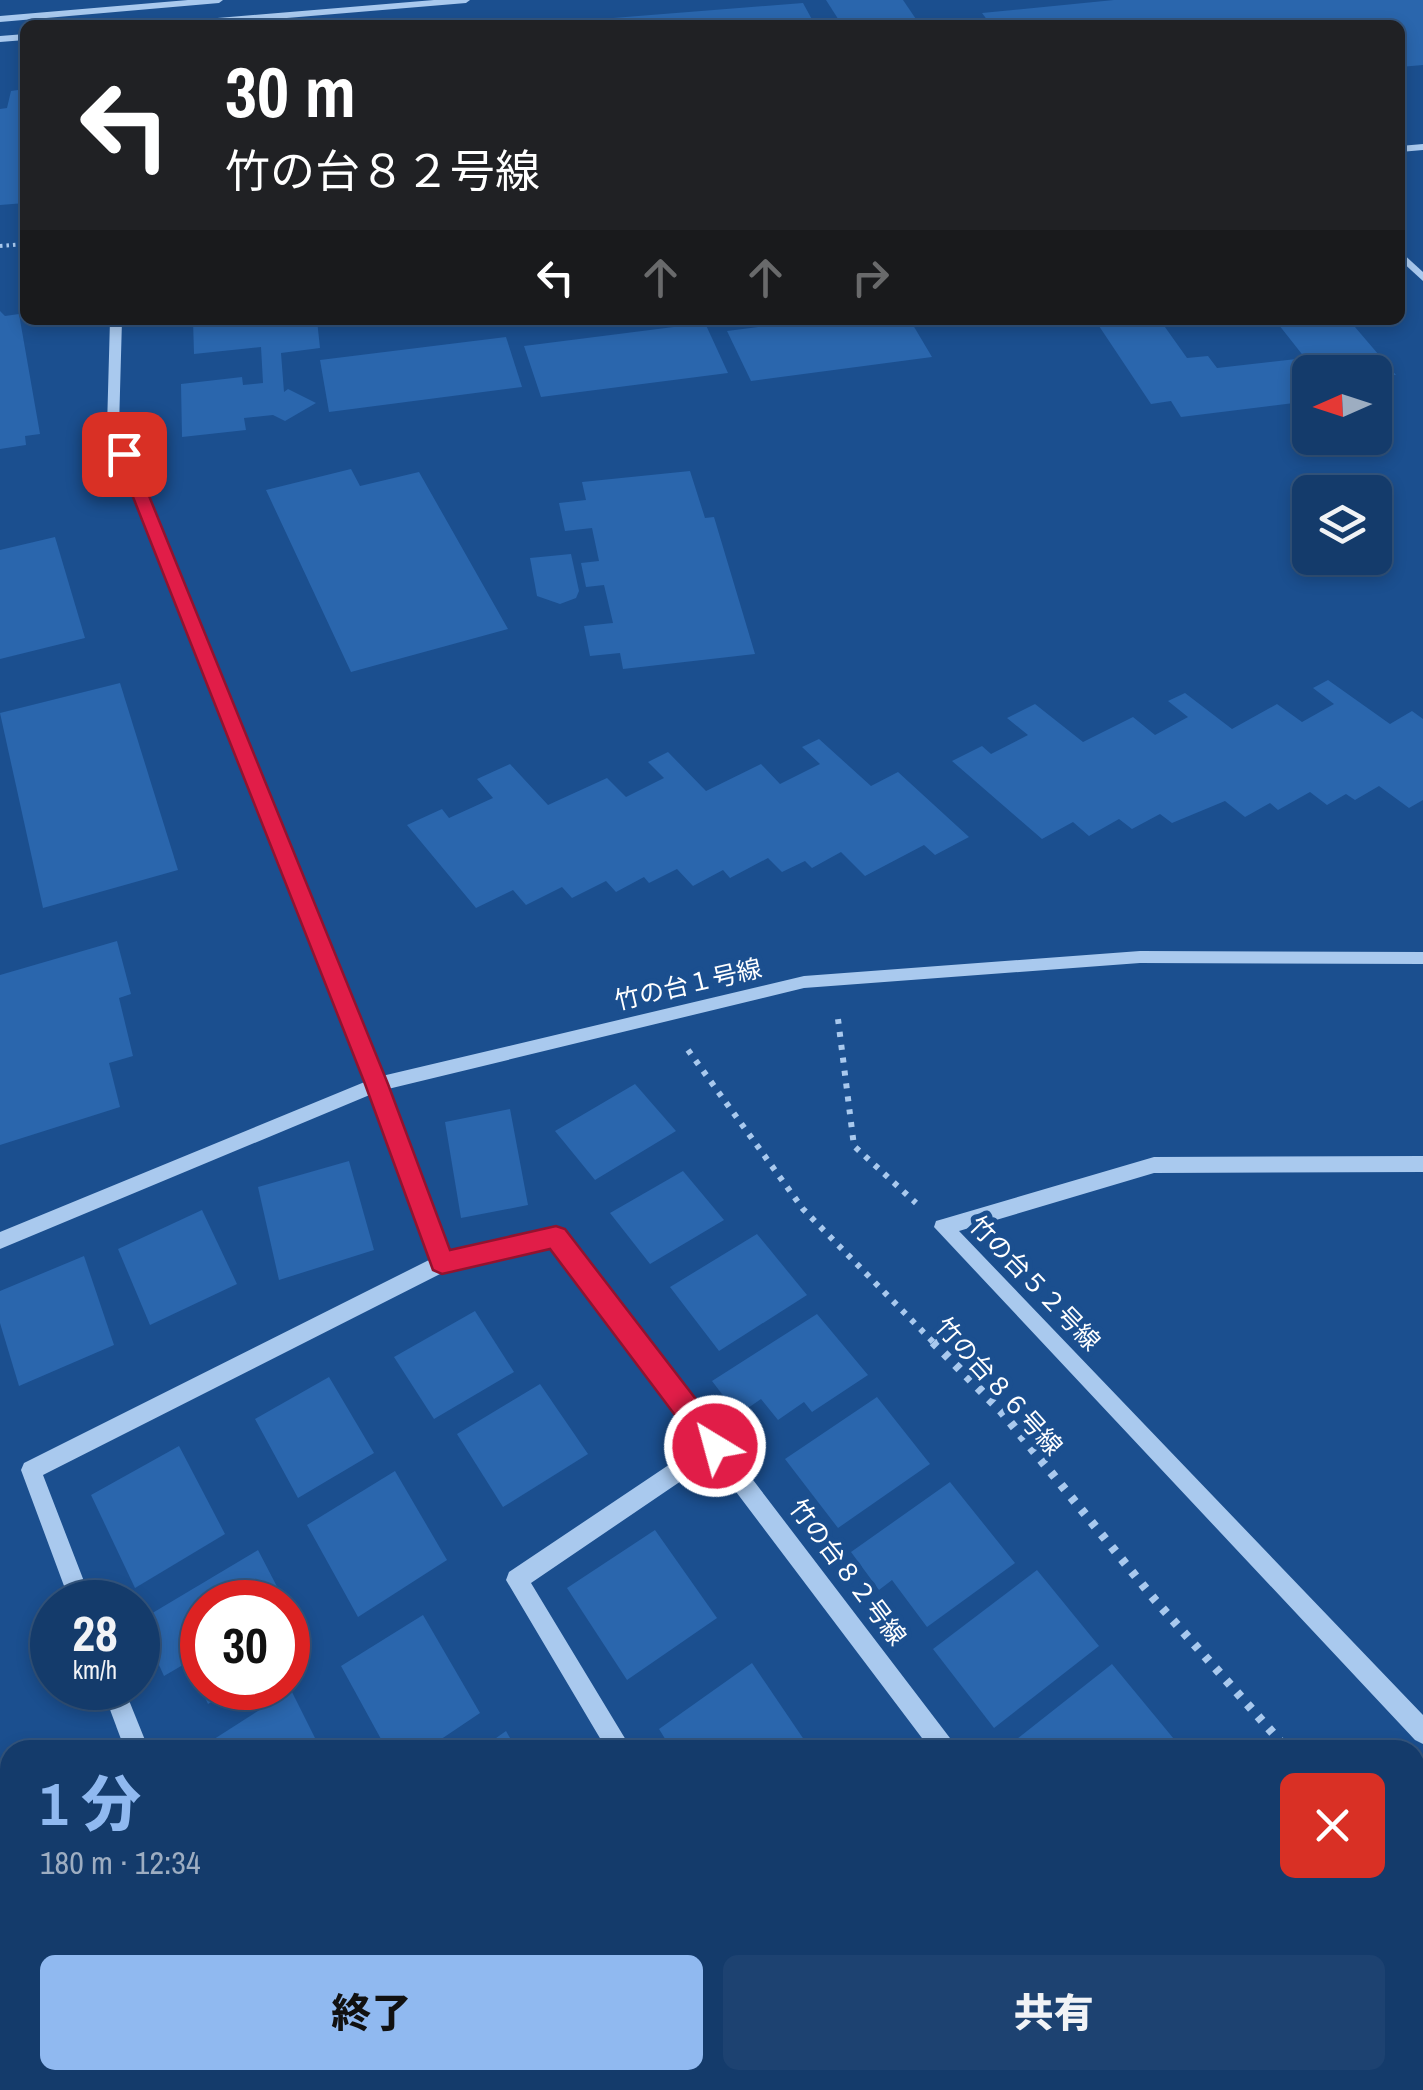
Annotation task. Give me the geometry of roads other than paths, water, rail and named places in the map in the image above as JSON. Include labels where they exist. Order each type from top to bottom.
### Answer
[{"type":"street","points":[[0,19],[219,0]]},
{"type":"street","points":[[229,20],[466,0]]},
{"type":"street","points":[[1405,259],[1423,278]]},
{"type":"street","points":[[116,325],[113,427],[376,1084],[442,1263]]},
{"type":"street","name":"竹の台１号線","points":[[0,1240],[376,1084],[804,982],[1140,957],[1422,962]]},
{"type":"street","name":"竹の台５２号線","points":[[1423,1164],[1154,1165],[943,1227],[1423,1732]]},
{"type":"street","name":"竹の台８２号線","points":[[73,1580],[31,1470],[442,1263],[556,1237],[937,1740]]},
{"type":"street","points":[[614,1740],[518,1580],[715,1446]]},
{"type":"street","points":[[122,1710],[133,1740]]}]
